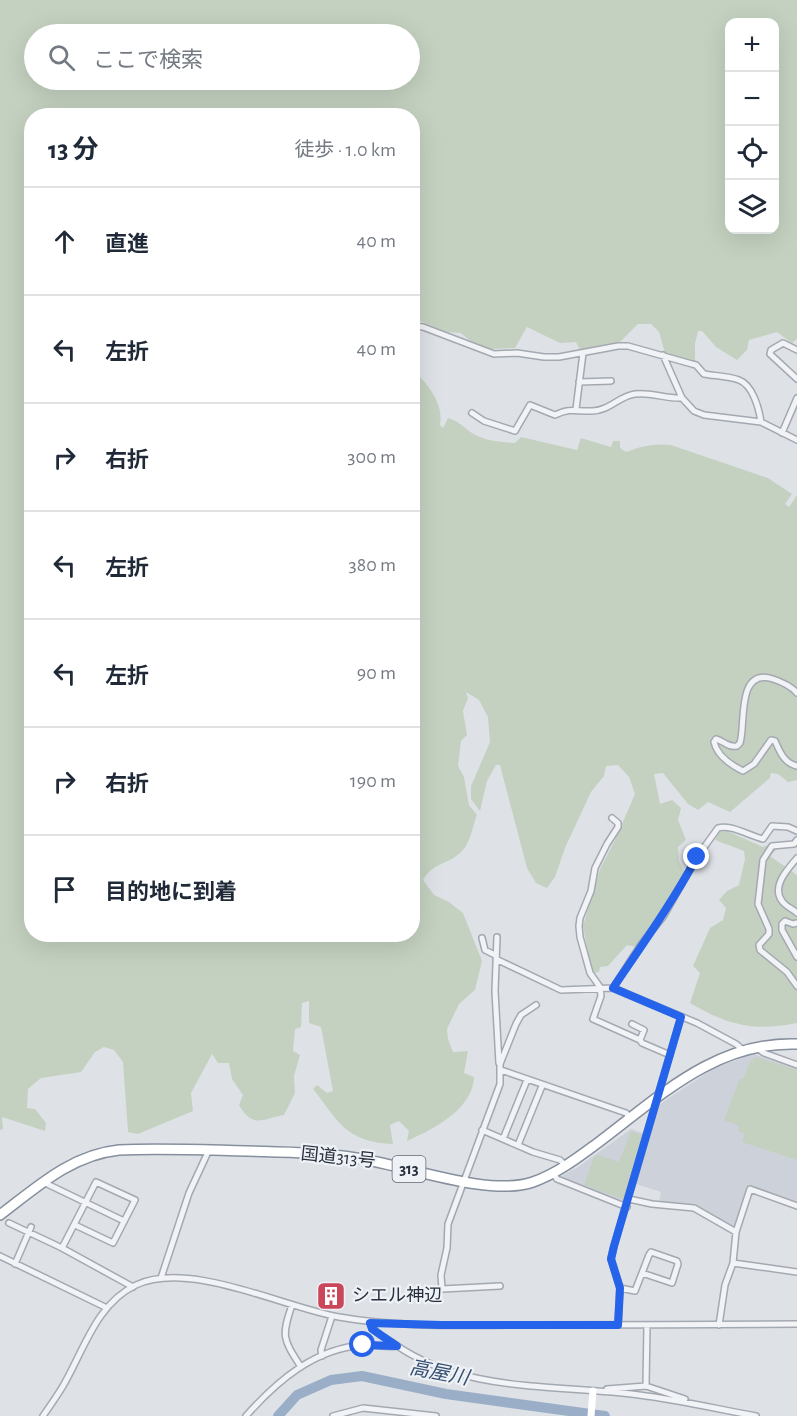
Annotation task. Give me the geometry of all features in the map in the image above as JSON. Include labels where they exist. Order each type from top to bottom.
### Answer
[{"type":"highway","name":"国道313号","points":[[0,1215],[75,1161],[105,1151],[133,1149],[349,1156],[497,1186],[532,1183],[566,1166],[699,1068],[743,1050],[797,1044]]},
{"type":"street","points":[[420,327],[494,354],[517,353],[543,357],[628,346],[696,365],[704,374],[744,382],[760,411],[761,422]]},
{"type":"street","points":[[797,350],[783,343],[771,350],[770,354],[797,379]]},
{"type":"street","points":[[576,409],[583,353]]},
{"type":"street","points":[[663,356],[682,398],[693,411],[704,415],[761,422],[797,440]]},
{"type":"street","points":[[579,382],[611,381]]},
{"type":"street","points":[[472,413],[484,421],[515,431],[530,405],[555,415],[567,410],[592,411],[608,408],[618,400],[637,394],[682,398]]},
{"type":"street","points":[[782,433],[797,398]]},
{"type":"street","points":[[797,693],[768,677],[754,680],[745,696],[740,743],[737,747],[731,747],[716,739],[714,742],[715,748],[725,760],[743,771],[754,764],[771,740],[775,741],[782,757],[791,765],[797,766]]},
{"type":"street","points":[[612,818],[618,823],[618,827],[606,844],[595,868],[590,895],[579,926],[590,973],[600,987],[601,996],[593,1019],[670,1054]]},
{"type":"street","points":[[613,988],[642,943],[663,917],[697,857],[718,828],[727,826],[763,839],[772,826],[788,827],[797,831]]},
{"type":"street","points":[[797,840],[794,844],[772,846],[763,860],[758,904],[769,929],[769,934],[759,945],[760,950],[787,972],[797,986]]},
{"type":"street","points":[[797,858],[779,882],[779,894],[782,902],[797,913]]},
{"type":"street","points":[[797,923],[785,921],[782,924],[782,930],[797,957]]},
{"type":"street","points":[[482,938],[485,950],[561,990],[613,988],[681,1017],[736,1044],[743,1050]]},
{"type":"street","points":[[497,938],[496,1027],[500,1084],[448,1224],[447,1248],[441,1268],[442,1289],[500,1286]]},
{"type":"street","points":[[500,1067],[521,1015],[536,1005]]},
{"type":"street","points":[[618,1325],[620,1288],[611,1259],[681,1017]]},
{"type":"street","points":[[632,1024],[644,1030],[640,1040]]},
{"type":"street","points":[[756,1047],[764,1053],[797,1065]]},
{"type":"street","points":[[500,1067],[542,1086],[626,1113],[631,1118]]},
{"type":"street","points":[[503,1138],[527,1080]]},
{"type":"street","points":[[518,1145],[542,1086]]},
{"type":"street","points":[[482,1130],[560,1160],[566,1166]]},
{"type":"street","points":[[161,1278],[189,1193],[209,1150]]},
{"type":"street","points":[[553,1173],[557,1179],[627,1207]]},
{"type":"street","points":[[43,1182],[124,1221]]},
{"type":"street","points":[[62,1248],[96,1182],[135,1200],[113,1244],[75,1225]]},
{"type":"street","points":[[719,1325],[725,1285],[733,1263],[736,1232],[750,1189],[797,1206]]},
{"type":"street","points":[[629,1199],[694,1208],[736,1232]]},
{"type":"street","points":[[9,1223],[30,1230],[133,1287]]},
{"type":"street","points":[[15,1264],[30,1230]]},
{"type":"street","points":[[620,1288],[635,1291],[642,1273],[651,1252],[677,1261],[678,1264],[672,1283],[642,1273]]},
{"type":"street","points":[[0,1256],[107,1308]]},
{"type":"street","points":[[733,1263],[797,1272]]},
{"type":"street","points":[[43,1416],[107,1308],[133,1287],[161,1278],[209,1281],[332,1316],[370,1323],[442,1325],[797,1324]]},
{"type":"street","points":[[292,1305],[285,1324],[285,1336],[287,1346],[301,1367]]},
{"type":"street","points":[[322,1356],[321,1350],[332,1316]]},
{"type":"street","points":[[370,1323],[372,1329],[397,1346],[441,1368],[481,1379],[524,1386],[595,1391],[688,1402],[756,1416]]},
{"type":"street","points":[[646,1386],[647,1325]]},
{"type":"street","points":[[246,1416],[285,1377],[322,1356],[363,1345],[397,1346]]},
{"type":"street","points":[[595,1391],[646,1386],[688,1402]]},
{"type":"street","points":[[591,1416],[595,1391]]},
{"type":"street","points":[[336,1415],[363,1408],[436,1416]]},
{"type":"shaded area","points":[[754,1054],[797,1069],[797,1204],[748,1186],[736,1226],[733,1227],[703,1210],[659,1203],[661,1192],[636,1184],[657,1106],[714,1068]]},
{"type":"shaded area","points":[[631,1129],[645,1134],[626,1202],[562,1178],[563,1175]]},
{"type":"green space","points":[[0,0],[797,0],[797,339],[792,343],[777,332],[749,340],[747,350],[737,360],[716,347],[702,331],[698,331],[695,361],[665,353],[659,332],[651,324],[638,324],[620,342],[581,352],[576,342],[560,343],[527,327],[515,348],[491,349],[476,346],[461,333],[446,332],[420,321],[420,108],[24,108],[24,942],[420,942],[420,378],[434,395],[440,410],[440,425],[443,428],[448,418],[458,422],[477,436],[498,442],[515,443],[521,437],[577,450],[581,438],[611,447],[613,441],[620,441],[620,448],[626,452],[648,445],[671,445],[768,478],[792,494],[785,504],[789,507],[797,495],[797,780],[788,782],[778,774],[771,773],[770,778],[730,812],[708,802],[698,810],[688,804],[663,773],[654,774],[660,804],[672,800],[681,808],[678,820],[686,840],[678,847],[679,861],[685,873],[679,887],[636,947],[627,945],[608,966],[600,967],[599,972],[594,973],[591,969],[583,926],[600,869],[635,794],[629,777],[618,765],[606,766],[604,776],[591,792],[565,848],[555,877],[547,888],[536,883],[527,868],[500,765],[496,765],[487,781],[480,811],[471,799],[471,786],[490,742],[488,717],[479,700],[466,692],[468,698],[463,711],[467,735],[461,741],[458,766],[464,777],[469,805],[477,815],[465,848],[457,856],[431,870],[423,880],[434,895],[449,902],[463,913],[482,961],[475,990],[459,1004],[447,1029],[453,1052],[468,1051],[464,1073],[474,1077],[467,1099],[459,1108],[440,1124],[407,1141],[409,1131],[399,1121],[390,1125],[393,1144],[364,1139],[345,1128],[313,1089],[317,1085],[327,1093],[333,1091],[321,1027],[309,1023],[309,1001],[302,1003],[301,1027],[295,1029],[293,1051],[300,1055],[294,1076],[295,1093],[284,1115],[258,1121],[249,1117],[239,1105],[243,1095],[232,1079],[229,1063],[218,1063],[212,1054],[191,1093],[193,1111],[138,1134],[128,1132],[123,1062],[114,1050],[104,1047],[95,1052],[81,1072],[41,1078],[28,1089],[27,1108],[35,1109],[46,1123],[45,1131],[2,1117],[3,1129],[0,1130]]},
{"type":"green space","points":[[727,831],[763,847],[784,842],[770,856],[797,875],[797,1023],[767,1027],[741,1025],[717,1017],[690,1003],[700,973],[693,966],[710,928],[723,920],[726,908],[719,900],[727,891],[739,885],[745,859],[744,851],[715,840],[720,832]]},
{"type":"green space","points":[[756,1057],[797,1070],[797,1160],[742,1142],[745,1134],[738,1131],[739,1126],[724,1120],[740,1078],[743,1079],[750,1062]]},
{"type":"green space","points":[[631,1131],[644,1136],[625,1200],[584,1185],[594,1157],[598,1155],[619,1162]]},
{"type":"waterway","name":"高屋川","points":[[278,1416],[297,1395],[331,1380],[362,1376],[446,1394],[605,1416]]},
{"type":"place","name":"シエル神辺","points":[[331,1296]]},
{"type":"route","points":[[363,1345],[390,1348],[397,1346],[372,1329],[370,1323],[618,1325],[620,1288],[611,1259],[681,1017],[613,988],[642,943],[663,917],[697,857]]}]
